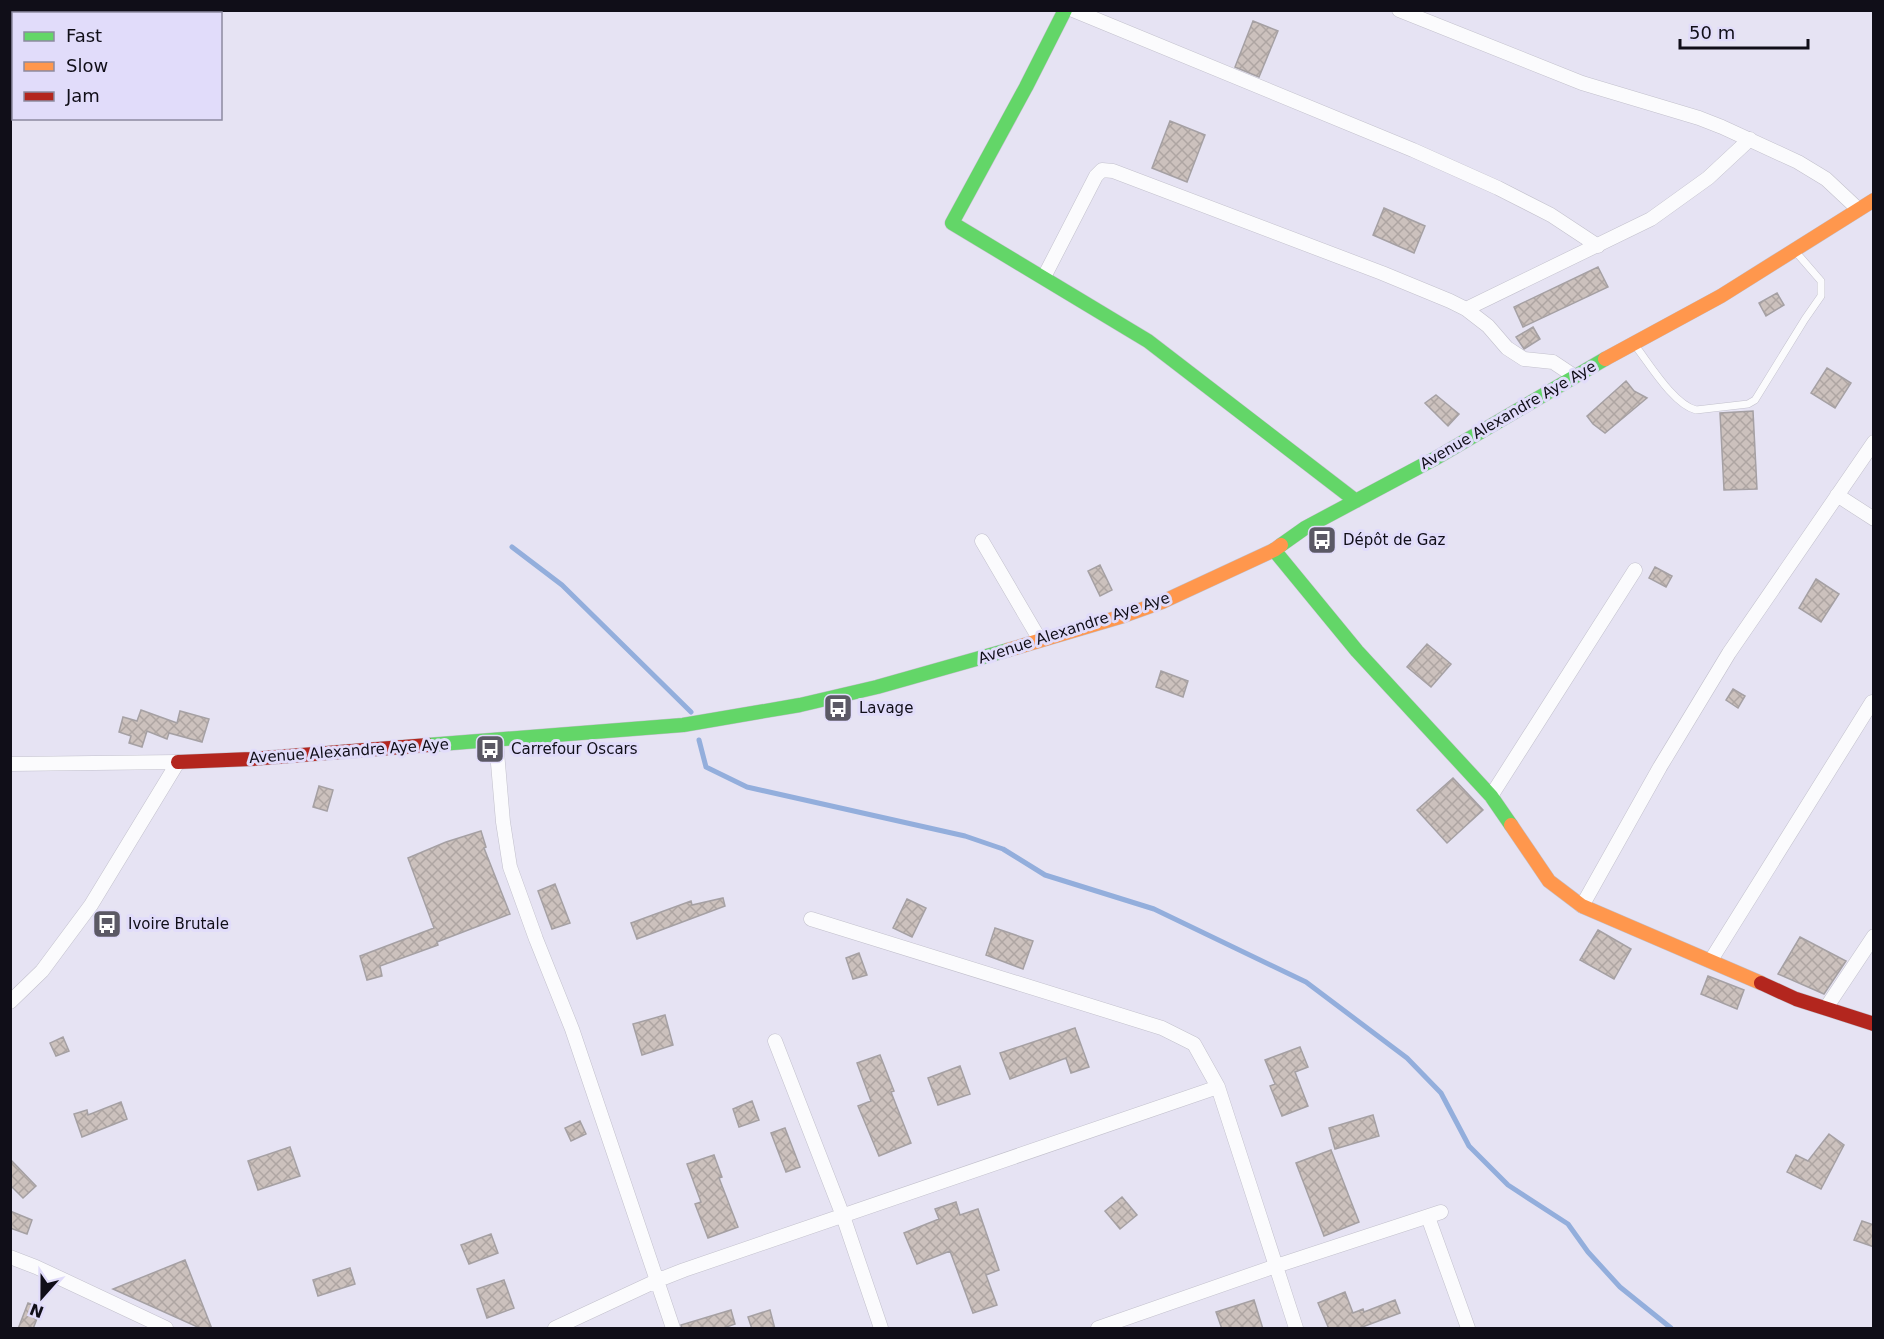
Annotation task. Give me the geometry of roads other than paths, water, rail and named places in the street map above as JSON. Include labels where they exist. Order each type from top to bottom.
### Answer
[{"type":"street","points":[[1065,10],[952,223],[1148,341],[1356,501]]},
{"type":"street","points":[[1073,10],[1413,150],[1498,188],[1551,215],[1598,246]]},
{"type":"street","points":[[1399,10],[1582,83],[1699,118],[1750,139],[1798,162],[1826,180],[1858,209]]},
{"type":"street","points":[[1466,309],[1651,219],[1708,178],[1750,139]]},
{"type":"street","points":[[1044,278],[1096,176],[1102,170],[1113,171],[1382,273],[1466,309],[1508,348],[1524,359],[1553,362],[1574,376]]},
{"type":"street","name":"Avenue Alexandre Aye Aye","points":[[178,762],[251,759],[683,725],[800,705],[958,665],[1162,602],[1274,550],[1305,528],[1436,458],[1574,376],[1720,296],[1874,200]]},
{"type":"street","points":[[1582,906],[1660,767],[1730,652],[1874,442]]},
{"type":"street","points":[[1837,495],[1874,519]]},
{"type":"street","points":[[982,541],[1040,640]]},
{"type":"street","points":[[1274,550],[1357,651],[1491,796],[1550,881],[1582,906],[1711,960],[1796,999],[1874,1024]]},
{"type":"street","points":[[1491,796],[1635,570]]},
{"type":"street","points":[[1711,960],[1872,702]]},
{"type":"street","points":[[496,740],[503,822],[514,881],[572,1029],[673,1329]]},
{"type":"street","points":[[10,764],[178,762]]},
{"type":"street","points":[[10,1002],[42,971],[91,905],[178,762]]},
{"type":"street","points":[[811,919],[1162,1028],[1194,1044],[1218,1087],[1296,1329]]},
{"type":"street","points":[[1826,1008],[1874,936]]},
{"type":"street","points":[[775,1041],[843,1216],[881,1329]]},
{"type":"street","points":[[555,1329],[656,1281],[1218,1087]]},
{"type":"street","points":[[1098,1329],[1276,1266],[1434,1215],[1468,1329]]},
{"type":"street","points":[[10,1257],[36,1267],[165,1329]]},
{"type":"lane","points":[[1634,344],[1676,397],[1688,408],[1696,410],[1748,404],[1755,400],[1821,296],[1821,281],[1795,251]]},
{"type":"waterway","points":[[512,547],[562,585],[691,712]]},
{"type":"waterway","points":[[699,740],[706,767],[747,787],[965,836],[1003,849],[1045,875],[1154,909],[1306,982],[1407,1058],[1441,1093],[1469,1146],[1508,1185],[1568,1224],[1588,1252],[1620,1287],[1671,1328]]},
{"type":"place","name":"Dépôt de Gaz","points":[[1322,540]]},
{"type":"place","name":"Lavage","points":[[838,708]]},
{"type":"place","name":"Carrefour Oscars","points":[[490,749]]},
{"type":"place","name":"Ivoire Brutale","points":[[107,924]]}]
